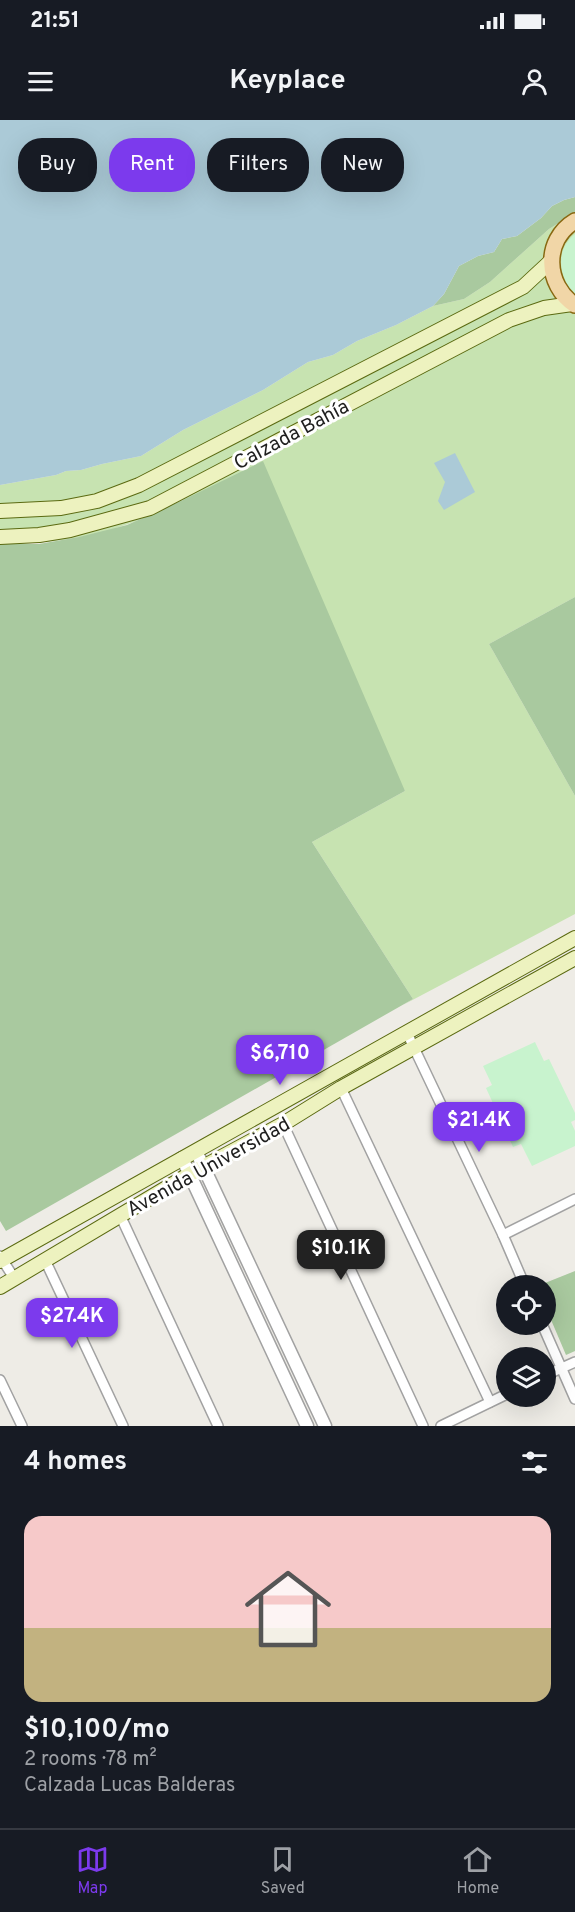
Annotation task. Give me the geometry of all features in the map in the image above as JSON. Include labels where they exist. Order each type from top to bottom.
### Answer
[{"type":"main road","points":[[574,304],[563,296],[556,285],[551,261],[554,247],[561,233],[575,221]]},
{"type":"main road","name":"Calzada Bahía","points":[[0,511],[61,508],[96,501],[139,484],[523,287],[551,261]]},
{"type":"main road","name":"Calzada Bahía","points":[[0,537],[39,535],[70,530],[150,508],[509,320],[544,308],[574,304]]},
{"type":"main road","name":"Avenida Universidad","points":[[1,1259],[575,938]]},
{"type":"main road","name":"Avenida Universidad","points":[[0,1287],[190,1174],[283,1124],[341,1088],[575,958]]},
{"type":"street","points":[[406,1033],[520,1275]]},
{"type":"street","points":[[341,1088],[490,1402]]},
{"type":"street","points":[[283,1124],[423,1426]]},
{"type":"street","points":[[196,1151],[325,1426]]},
{"type":"street","points":[[182,1158],[307,1426]]},
{"type":"street","points":[[503,1235],[575,1199]]},
{"type":"street","points":[[120,1215],[218,1426]]},
{"type":"street","points":[[1,1259],[14,1278]]},
{"type":"street","points":[[45,1260],[123,1426]]},
{"type":"street","points":[[547,1335],[575,1399]]},
{"type":"street","points":[[556,1370],[575,1362]]},
{"type":"street","points":[[0,1380],[22,1426]]},
{"type":"street","points":[[441,1426],[496,1399]]},
{"type":"green space","points":[[575,197],[575,213],[549,229],[490,282],[464,299],[433,306],[444,294],[459,266],[478,256],[494,252],[502,239],[517,236],[541,218],[552,206]]},
{"type":"green space","points":[[575,213],[575,597],[489,644],[575,796],[575,914],[403,1005],[413,999],[312,842],[405,791],[183,500],[135,522],[81,537],[49,542],[0,544],[0,485],[141,456],[183,430],[263,390],[308,362],[333,355],[357,341],[433,306],[464,299],[490,282],[549,229]]},
{"type":"green space","points":[[575,234],[575,296],[565,281],[561,264],[564,248]]},
{"type":"green space","points":[[263,461],[405,791],[312,842],[413,999],[6,1231],[0,1221],[0,544],[39,544],[127,525]]},
{"type":"green space","points":[[575,597],[575,796],[489,644]]},
{"type":"green space","points":[[535,1042],[544,1061],[549,1059],[575,1113],[575,1120],[571,1122],[575,1131],[575,1146],[532,1166],[521,1144],[513,1147],[486,1088],[492,1085],[483,1066]]},
{"type":"green space","points":[[575,1271],[575,1351],[566,1355],[556,1332],[556,1279]]},
{"type":"water","points":[[0,120],[575,120],[575,197],[552,206],[541,218],[517,236],[502,239],[494,252],[478,256],[459,266],[444,294],[433,306],[357,341],[333,355],[308,362],[263,390],[183,430],[141,456],[0,485]]},
{"type":"water","points":[[455,453],[475,492],[444,510],[438,501],[445,482],[434,463]]}]
